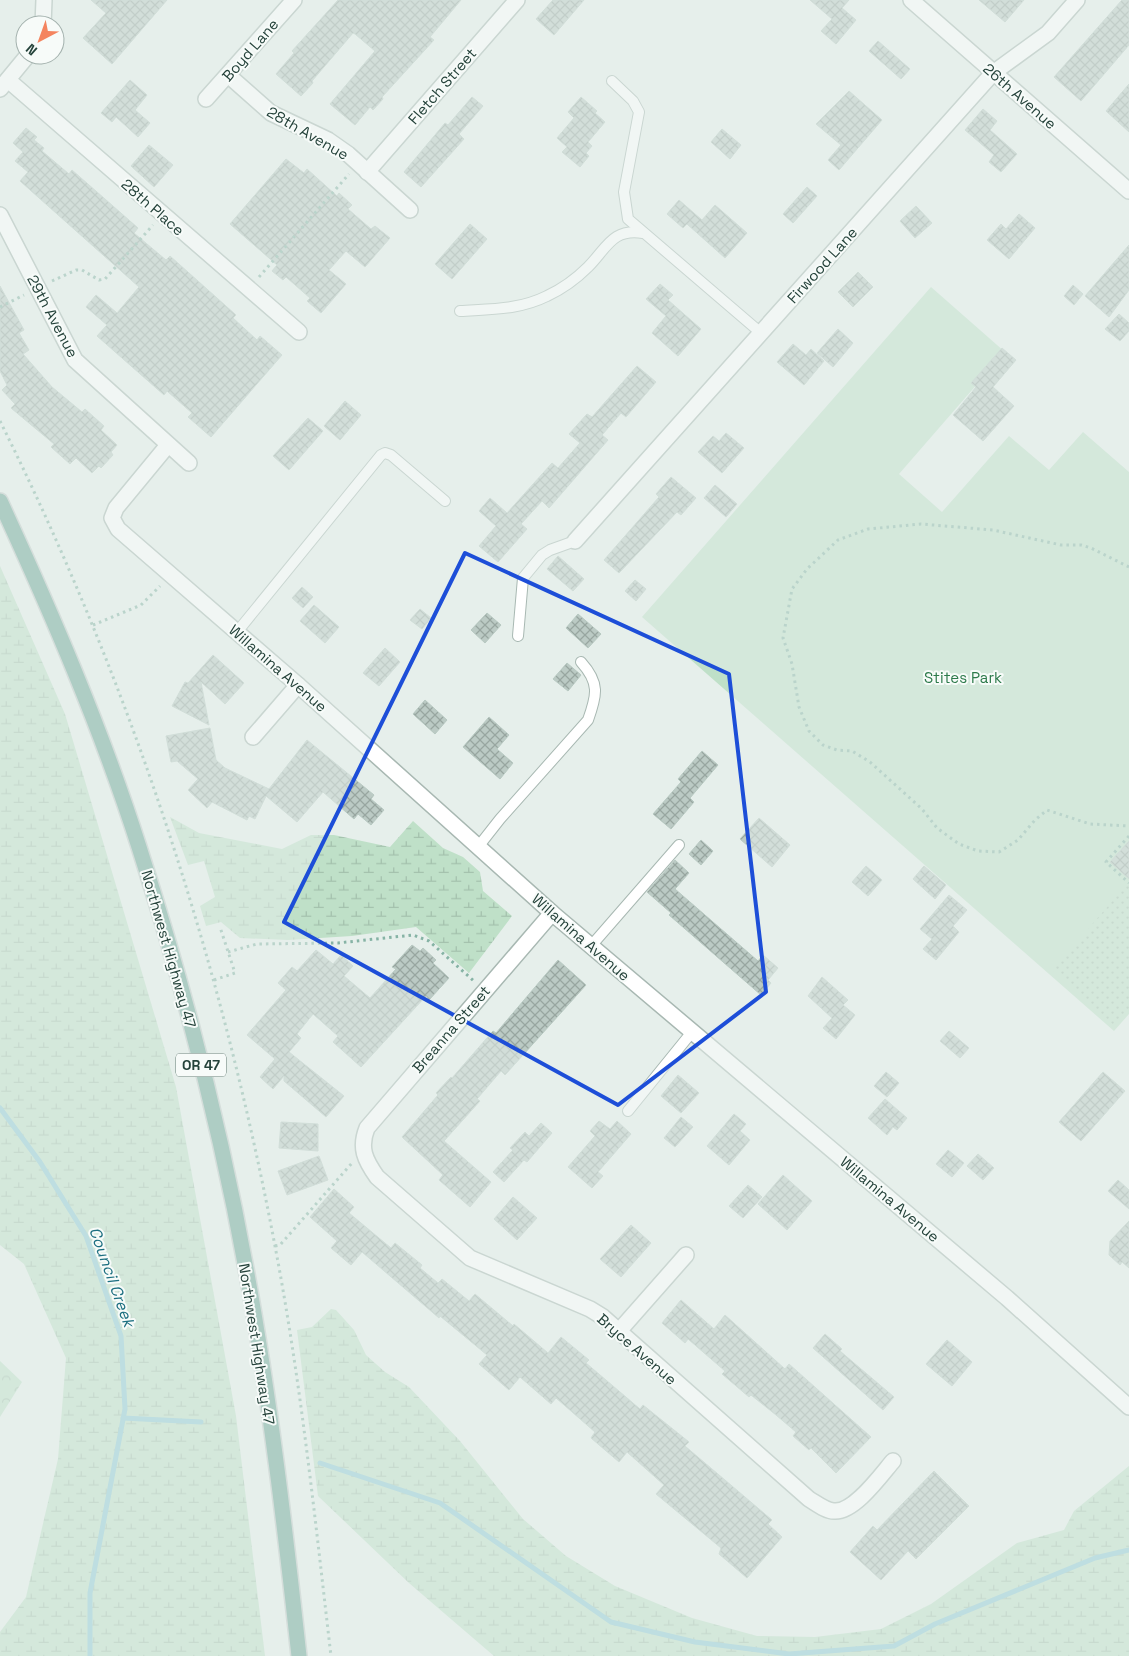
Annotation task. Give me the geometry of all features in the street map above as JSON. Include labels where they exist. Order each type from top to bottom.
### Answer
[{"type":"main road","name":"Northwest Highway 47","points":[[0,501],[65,646],[98,731],[139,846],[200,1058],[232,1198],[258,1339],[299,1656]]},
{"type":"street","points":[[44,0],[44,15]]},
{"type":"street","name":"Boyd Lane","points":[[206,99],[294,0]]},
{"type":"street","name":"Fletch Street","points":[[363,168],[517,0]]},
{"type":"street","name":"26th Avenue","points":[[911,0],[1129,191]]},
{"type":"street","name":"Firwood Lane","points":[[575,542],[993,73],[1048,33],[1077,0]]},
{"type":"street","points":[[4,85],[20,65]]},
{"type":"street","name":"28th Avenue","points":[[228,75],[271,113],[328,140],[410,210]]},
{"type":"street","name":"28th Place","points":[[4,85],[162,215],[299,332]]},
{"type":"street","name":"29th Avenue","points":[[0,215],[75,360],[189,463]]},
{"type":"street","name":"Willamina Avenue","points":[[168,445],[124,495],[112,518],[118,529],[298,685],[552,913],[1006,1298],[1129,1407]]},
{"type":"street","points":[[253,736],[298,685]]},
{"type":"street","name":"Breanna Street","points":[[362,1152],[364,1138],[376,1116],[552,913]]},
{"type":"street","name":"Bryce Avenue","points":[[362,1152],[377,1177],[470,1258],[590,1309],[619,1331],[809,1499],[833,1512],[844,1509],[858,1501],[893,1462]]},
{"type":"street","points":[[619,1331],[686,1255]]},
{"type":"lane","points":[[612,81],[633,101],[639,112],[624,192],[628,219],[761,333]]},
{"type":"lane","points":[[460,311],[505,309],[545,297],[589,267],[615,236],[634,232],[643,233]]},
{"type":"lane","points":[[236,632],[385,453],[391,455],[445,501]]},
{"type":"lane","points":[[518,636],[523,578],[542,555],[550,550],[575,542]]},
{"type":"lane","points":[[478,847],[500,819],[588,720],[594,703],[596,686],[590,671],[581,662]]},
{"type":"lane","points":[[591,946],[679,845]]},
{"type":"lane","points":[[628,1111],[692,1032]]},
{"type":"path","points":[[248,289],[363,168]]},
{"type":"path","points":[[0,308],[76,270],[82,270],[99,280],[105,279],[162,215]]},
{"type":"path","points":[[1129,567],[1091,548],[1061,545],[993,530],[921,524],[868,529],[838,540],[797,580],[792,589],[783,638],[792,664],[799,707],[809,730],[823,745],[836,750],[852,751],[870,762],[922,809],[937,828],[959,844],[978,851],[999,852],[1018,840],[1035,820],[1047,810],[1090,824],[1129,826]]},
{"type":"path","points":[[92,625],[141,605],[170,574]]},
{"type":"path","points":[[1129,836],[1106,862],[1129,883]]},
{"type":"path","points":[[214,980],[235,973],[220,927]]},
{"type":"path","points":[[228,952],[256,944],[338,943],[413,935],[429,941],[485,990]]},
{"type":"path","points":[[275,1246],[280,1245],[362,1152]]},
{"type":"highlighted area","points":[[465,553],[729,674],[766,992],[618,1105],[284,922]]},
{"type":"green space","name":"Stites Park","points":[[931,287],[1005,352],[899,474],[942,512],[1009,436],[1049,470],[1083,432],[1129,472],[1129,1014],[1114,1031],[642,617]]},
{"type":"green space","points":[[0,566],[65,714],[176,1087],[236,1416],[265,1656],[0,1656],[0,1632],[26,1597],[58,1459],[66,1358],[24,1264],[0,1245]]},
{"type":"green space","points":[[170,817],[199,833],[282,849],[311,835],[334,835],[390,847],[413,821],[443,848],[463,857],[480,872],[483,891],[512,916],[469,973],[416,927],[352,936],[288,940],[240,938],[221,922],[206,926],[200,906],[215,897],[204,861],[188,865]]},
{"type":"green space","points":[[1129,882],[1129,1012],[1116,1027],[1052,970]]},
{"type":"green space","points":[[331,1309],[336,1310],[354,1330],[366,1355],[385,1372],[409,1387],[460,1441],[523,1519],[566,1556],[615,1586],[692,1618],[757,1636],[815,1637],[881,1629],[931,1604],[1017,1543],[1064,1530],[1074,1511],[1129,1466],[1129,1656],[494,1656],[409,1583],[318,1496],[297,1330],[312,1327]]},
{"type":"green space","points":[[0,1361],[22,1382],[0,1417]]},
{"type":"building","points":[[91,0],[167,0],[112,64],[83,38],[106,13]]},
{"type":"building","points":[[338,0],[461,0],[430,37],[434,40],[382,97],[383,99],[373,110],[370,107],[355,125],[330,104],[375,51],[355,34],[353,33],[301,96],[276,74],[294,53],[292,51]]},
{"type":"building","points":[[553,0],[584,0],[554,35],[536,19]]},
{"type":"building","points":[[810,0],[849,0],[842,8],[856,20],[836,44],[821,31],[832,19]]},
{"type":"building","points":[[979,0],[1024,0],[1005,22]]},
{"type":"building","points":[[1122,0],[1129,0],[1129,45],[1081,101],[1054,77]]},
{"type":"building","points":[[878,41],[910,69],[901,79],[869,51]]},
{"type":"building","points":[[130,80],[147,95],[135,110],[150,123],[138,137],[116,117],[112,122],[101,113]]},
{"type":"building","points":[[1129,84],[1129,132],[1106,111]]},
{"type":"building","points":[[849,91],[882,120],[839,170],[828,160],[841,145],[816,124]]},
{"type":"building","points":[[472,97],[483,106],[459,134],[464,139],[421,187],[404,172],[445,123],[448,125]]},
{"type":"building","points":[[581,97],[597,111],[595,113],[605,122],[588,142],[592,146],[586,153],[589,156],[580,167],[562,152],[567,147],[557,138],[574,118],[568,112]]},
{"type":"building","points":[[983,109],[997,121],[990,130],[1017,154],[1001,172],[989,162],[994,155],[965,130]]},
{"type":"building","points":[[26,128],[37,137],[34,140],[44,148],[42,151],[69,174],[72,170],[138,228],[134,233],[166,260],[170,256],[236,315],[233,318],[257,340],[260,336],[282,355],[211,437],[188,417],[192,413],[167,391],[164,395],[97,336],[107,325],[86,307],[96,295],[117,313],[139,287],[20,181],[28,172],[15,161],[23,152],[13,143]]},
{"type":"building","points":[[722,129],[741,145],[730,159],[711,142]]},
{"type":"building","points":[[149,145],[173,165],[154,187],[131,166]]},
{"type":"building","points":[[286,159],[304,173],[307,169],[337,196],[339,193],[352,205],[348,209],[371,229],[375,226],[390,238],[365,267],[346,251],[329,270],[346,284],[321,313],[307,301],[310,298],[286,277],[283,280],[272,271],[277,265],[230,224]]},
{"type":"building","points":[[807,187],[817,196],[793,223],[783,214]]},
{"type":"building","points":[[679,200],[702,220],[715,205],[747,233],[725,258],[687,224],[683,228],[667,214]]},
{"type":"building","points":[[916,206],[932,223],[915,238],[900,221]]},
{"type":"building","points":[[1019,214],[1035,228],[1009,259],[987,240],[1001,224],[1006,229]]},
{"type":"building","points":[[470,224],[487,239],[452,279],[435,264]]},
{"type":"building","points":[[1129,245],[1129,290],[1109,317],[1085,296]]},
{"type":"building","points":[[858,272],[873,287],[853,307],[838,292]]},
{"type":"building","points":[[660,284],[673,295],[668,300],[701,329],[678,356],[652,333],[666,316],[646,299]]},
{"type":"building","points":[[1073,285],[1083,294],[1074,305],[1064,296]]},
{"type":"building","points":[[0,286],[24,330],[19,333],[29,350],[23,354],[52,387],[82,412],[85,409],[104,426],[101,430],[117,445],[111,452],[113,455],[101,468],[99,466],[92,473],[76,458],[70,464],[51,447],[54,444],[11,408],[15,404],[2,390],[7,385],[0,371]]},
{"type":"building","points":[[1119,314],[1129,323],[1129,331],[1120,341],[1105,329]]},
{"type":"building","points":[[838,329],[853,343],[833,367],[817,353]]},
{"type":"building","points":[[793,344],[806,355],[811,349],[824,361],[804,385],[777,362]]},
{"type":"building","points":[[1002,348],[1016,360],[993,387],[1014,406],[983,441],[953,415],[976,387],[971,383]]},
{"type":"building","points":[[637,366],[656,382],[626,417],[621,413],[602,435],[608,440],[549,508],[542,501],[521,524],[527,529],[498,562],[479,546],[496,526],[479,511],[490,498],[507,513],[552,463],[558,468],[580,443],[569,434],[587,414],[592,417]]},
{"type":"building","points":[[345,401],[361,415],[340,440],[324,426]]},
{"type":"building","points":[[308,418],[323,431],[289,470],[273,456]]},
{"type":"building","points":[[726,433],[744,448],[722,473],[698,452],[713,436],[719,441]]},
{"type":"building","points":[[671,477],[696,498],[681,515],[677,512],[619,573],[604,560],[659,497],[656,494]]},
{"type":"building","points":[[715,485],[737,504],[726,517],[704,498]]},
{"type":"building","points":[[558,556],[584,579],[573,591],[547,569]]},
{"type":"building","points":[[635,580],[646,589],[636,601],[625,591]]},
{"type":"building","points":[[302,587],[313,597],[303,608],[292,598]]},
{"type":"building","points":[[314,605],[339,627],[325,643],[300,621]]},
{"type":"building","points":[[420,609],[431,618],[422,629],[410,620]]},
{"type":"building","points":[[487,613],[501,625],[485,643],[471,630]]},
{"type":"building","points":[[578,614],[601,634],[588,648],[566,628]]},
{"type":"building","points":[[385,648],[400,662],[379,686],[363,673]]},
{"type":"building","points":[[213,655],[244,683],[225,704],[201,682],[209,725],[172,706],[185,682],[188,683]]},
{"type":"building","points":[[567,663],[581,675],[568,691],[553,679]]},
{"type":"building","points":[[425,700],[447,720],[435,734],[413,714]]},
{"type":"building","points":[[489,717],[509,735],[497,749],[513,763],[500,779],[463,747]]},
{"type":"building","points":[[210,728],[216,760],[225,768],[269,789],[307,740],[374,795],[371,799],[384,810],[371,825],[358,814],[354,819],[323,792],[297,822],[266,796],[255,819],[249,816],[247,820],[212,802],[207,808],[188,790],[198,779],[177,761],[171,762],[166,736]]},
{"type":"building","points":[[702,751],[718,765],[690,798],[694,802],[671,829],[653,814],[681,782],[678,779]]},
{"type":"building","points":[[759,818],[790,845],[772,867],[740,839]]},
{"type":"building","points":[[701,840],[713,851],[701,865],[689,854]]},
{"type":"building","points":[[1129,841],[1129,879],[1110,862]]},
{"type":"building","points":[[675,860],[689,873],[675,889],[758,961],[763,955],[778,968],[768,980],[771,983],[761,995],[669,915],[671,913],[647,892]]},
{"type":"building","points":[[866,866],[882,880],[868,896],[852,882]]},
{"type":"building","points":[[924,866],[946,885],[935,899],[913,879]]},
{"type":"building","points":[[949,895],[967,910],[953,926],[959,932],[936,960],[923,949],[932,939],[920,929]]},
{"type":"building","points":[[412,945],[420,951],[423,948],[436,960],[433,963],[449,978],[429,1000],[426,996],[361,1067],[333,1042],[338,1036],[313,1014],[297,1034],[301,1038],[289,1052],[344,1096],[326,1117],[284,1081],[284,1076],[273,1089],[260,1077],[275,1059],[247,1035],[286,990],[278,983],[292,967],[297,971],[316,950],[333,964],[341,955],[353,966],[344,976],[370,998],[396,969],[392,967]]},
{"type":"building","points":[[558,960],[586,985],[505,1075],[501,1071],[477,1099],[480,1101],[444,1141],[491,1182],[470,1207],[439,1180],[443,1175],[402,1137],[438,1095],[436,1093],[452,1078],[493,1031],[496,1033]]},
{"type":"building","points":[[822,977],[848,1000],[843,1005],[855,1015],[836,1039],[823,1028],[832,1018],[808,996]]},
{"type":"building","points":[[949,1031],[969,1048],[960,1058],[940,1041]]},
{"type":"building","points":[[886,1072],[899,1083],[887,1097],[874,1086]]},
{"type":"building","points":[[1103,1072],[1125,1091],[1081,1141],[1059,1122]]},
{"type":"building","points":[[678,1075],[699,1093],[681,1113],[661,1096]]},
{"type":"building","points":[[885,1099],[907,1118],[897,1130],[893,1127],[887,1135],[868,1118]]},
{"type":"building","points":[[734,1114],[746,1124],[740,1131],[750,1140],[729,1165],[707,1146]]},
{"type":"building","points":[[681,1117],[693,1127],[675,1147],[664,1138]]},
{"type":"building","points":[[599,1121],[610,1129],[617,1121],[631,1134],[598,1172],[603,1176],[592,1188],[568,1167],[595,1136],[590,1131]]},
{"type":"building","points":[[281,1122],[318,1124],[318,1151],[279,1148]]},
{"type":"building","points":[[541,1123],[552,1133],[527,1162],[524,1160],[504,1182],[493,1172],[513,1150],[510,1148],[525,1132],[529,1136]]},
{"type":"building","points":[[948,1150],[964,1163],[952,1177],[936,1164]]},
{"type":"building","points":[[978,1154],[994,1168],[983,1180],[967,1166]]},
{"type":"building","points":[[319,1156],[328,1180],[287,1195],[278,1171]]},
{"type":"building","points":[[783,1175],[812,1201],[787,1230],[758,1204]]},
{"type":"building","points":[[1118,1180],[1129,1190],[1129,1209],[1108,1191]]},
{"type":"building","points":[[748,1185],[762,1197],[743,1218],[729,1206]]},
{"type":"building","points":[[334,1189],[354,1207],[349,1213],[391,1248],[395,1243],[422,1265],[420,1268],[438,1283],[442,1279],[469,1301],[475,1294],[548,1353],[561,1337],[589,1360],[586,1363],[640,1409],[643,1405],[689,1442],[685,1446],[772,1520],[768,1524],[782,1537],[747,1578],[719,1554],[721,1548],[656,1494],[664,1485],[627,1452],[619,1462],[591,1438],[595,1432],[556,1398],[551,1404],[520,1377],[509,1390],[479,1364],[487,1355],[440,1316],[439,1318],[362,1252],[351,1265],[331,1248],[337,1241],[310,1217]]},
{"type":"building","points":[[513,1197],[537,1218],[517,1240],[494,1219]]},
{"type":"building","points":[[1129,1221],[1129,1268],[1122,1262],[1120,1265],[1109,1255],[1110,1241]]},
{"type":"building","points":[[631,1225],[651,1243],[621,1277],[600,1259]]},
{"type":"building","points":[[681,1300],[714,1329],[725,1315],[785,1369],[789,1364],[871,1437],[836,1473],[811,1448],[809,1450],[793,1436],[796,1432],[722,1374],[725,1371],[688,1339],[685,1343],[662,1323]]},
{"type":"building","points":[[825,1334],[842,1349],[840,1351],[894,1397],[883,1410],[813,1348]]},
{"type":"building","points":[[947,1340],[972,1362],[952,1386],[926,1364]]},
{"type":"building","points":[[934,1471],[969,1506],[916,1559],[908,1551],[881,1580],[850,1552],[873,1526],[877,1530]]},
{"type":"waterway","name":"Council Creek","points":[[0,1108],[40,1162],[86,1236],[121,1336],[125,1409],[90,1593],[90,1656]]},
{"type":"waterway","points":[[123,1418],[201,1422]]},
{"type":"waterway","points":[[320,1463],[440,1503],[611,1622],[695,1642],[789,1654],[894,1646],[935,1624],[1095,1558],[1129,1550]]}]
